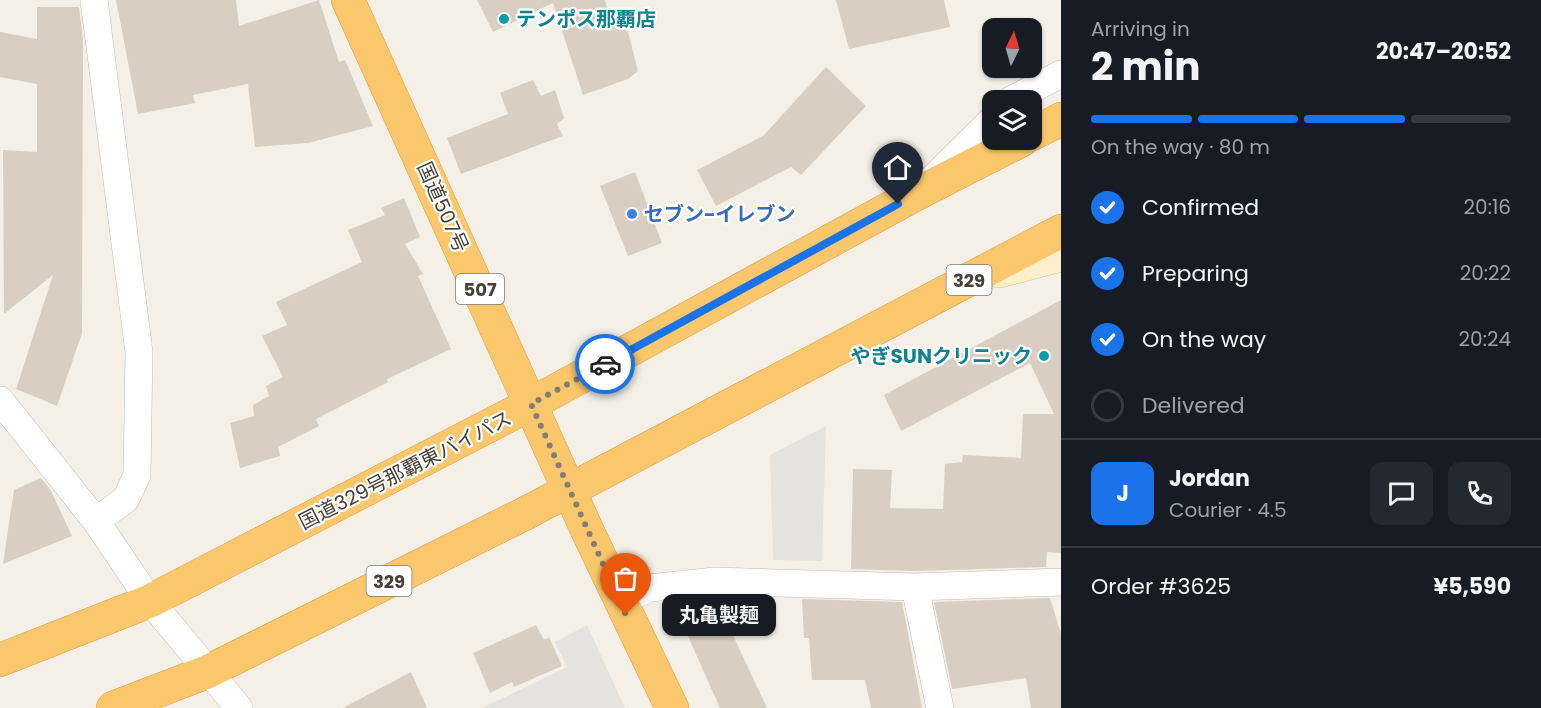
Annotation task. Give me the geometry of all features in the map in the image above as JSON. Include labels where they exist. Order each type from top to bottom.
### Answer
[{"type":"highway","name":"国道507号","points":[[348,0],[620,601],[672,708]]},
{"type":"highway","points":[[1042,129],[1061,119]]},
{"type":"highway","name":"国道329号那覇東バイパス","points":[[0,660],[150,601],[531,404],[918,193],[1002,150]]},
{"type":"highway","name":"329","points":[[113,708],[207,672],[570,489],[1061,231]]},
{"type":"street","points":[[94,0],[139,352],[137,475],[126,499],[96,521]]},
{"type":"street","points":[[1030,90],[1061,74]]},
{"type":"street","points":[[918,193],[982,130]]},
{"type":"street","points":[[973,278],[1061,255]]},
{"type":"street","points":[[0,400],[96,521],[150,601],[239,708]]},
{"type":"street","points":[[620,601],[650,588],[715,581],[915,587],[1061,583]]},
{"type":"street","points":[[915,587],[940,708]]},
{"type":"shaded area","points":[[826,426],[822,561],[773,560],[770,455]]},
{"type":"shaded area","points":[[587,625],[625,708],[482,708],[567,667],[555,642]]},
{"type":"building","points":[[116,0],[236,0],[239,26],[319,0],[339,62],[345,60],[373,126],[308,143],[255,147],[248,84],[193,95],[195,103],[138,114]]},
{"type":"building","points":[[477,0],[605,0],[610,21],[624,16],[638,71],[628,79],[583,95],[553,3],[493,32]]},
{"type":"building","points":[[836,0],[944,0],[950,27],[849,49]]},
{"type":"building","points":[[37,7],[79,7],[83,40],[82,333],[57,406],[16,389],[53,275],[4,314],[3,150],[37,152],[37,84],[0,77],[0,32],[37,39]]},
{"type":"building","points":[[826,67],[866,106],[801,175],[791,167],[716,206],[697,170],[763,136]]},
{"type":"building","points":[[533,80],[541,96],[555,90],[564,118],[557,124],[563,136],[461,174],[447,138],[508,114],[500,93]]},
{"type":"building","name":"セブン-イレブン","points":[[635,172],[662,243],[628,256],[600,186]]},
{"type":"building","points":[[404,198],[420,237],[405,244],[423,274],[418,276],[451,349],[387,379],[388,382],[316,419],[319,426],[278,447],[280,456],[240,468],[230,423],[254,416],[253,405],[269,396],[266,386],[283,377],[262,336],[287,325],[276,302],[362,262],[348,230],[385,215],[381,208]]},
{"type":"building","points":[[1061,300],[1061,553],[1047,552],[1046,567],[915,571],[851,569],[853,469],[892,470],[890,508],[943,509],[945,464],[962,462],[963,455],[1021,458],[1023,414],[1054,414],[1030,363],[901,431],[884,395]]},
{"type":"building","points":[[41,478],[50,489],[72,536],[3,564],[14,490]]},
{"type":"building","points":[[715,597],[767,708],[720,708],[674,605],[682,600]]},
{"type":"building","points":[[1050,598],[1061,634],[1061,708],[1031,708],[1026,678],[952,689],[934,602]]},
{"type":"building","points":[[802,599],[902,602],[922,708],[871,708],[865,680],[812,680],[809,638],[804,638]]},
{"type":"building","points":[[536,625],[544,640],[549,637],[562,666],[514,687],[512,682],[490,693],[473,653]]},
{"type":"building","points":[[411,672],[427,708],[343,708]]},
{"type":"way so far","points":[[605,364],[531,404],[626,615]]},
{"type":"place","name":"テンポス那覇店","points":[[504,19]]},
{"type":"place","name":"セブン-イレブン","points":[[632,214]]},
{"type":"place","name":"やぎSUNクリニック","points":[[1044,356]]},
{"type":"place","name":"丸亀製麺","points":[[626,615]]},
{"type":"route","points":[[605,364],[898,204]]}]
